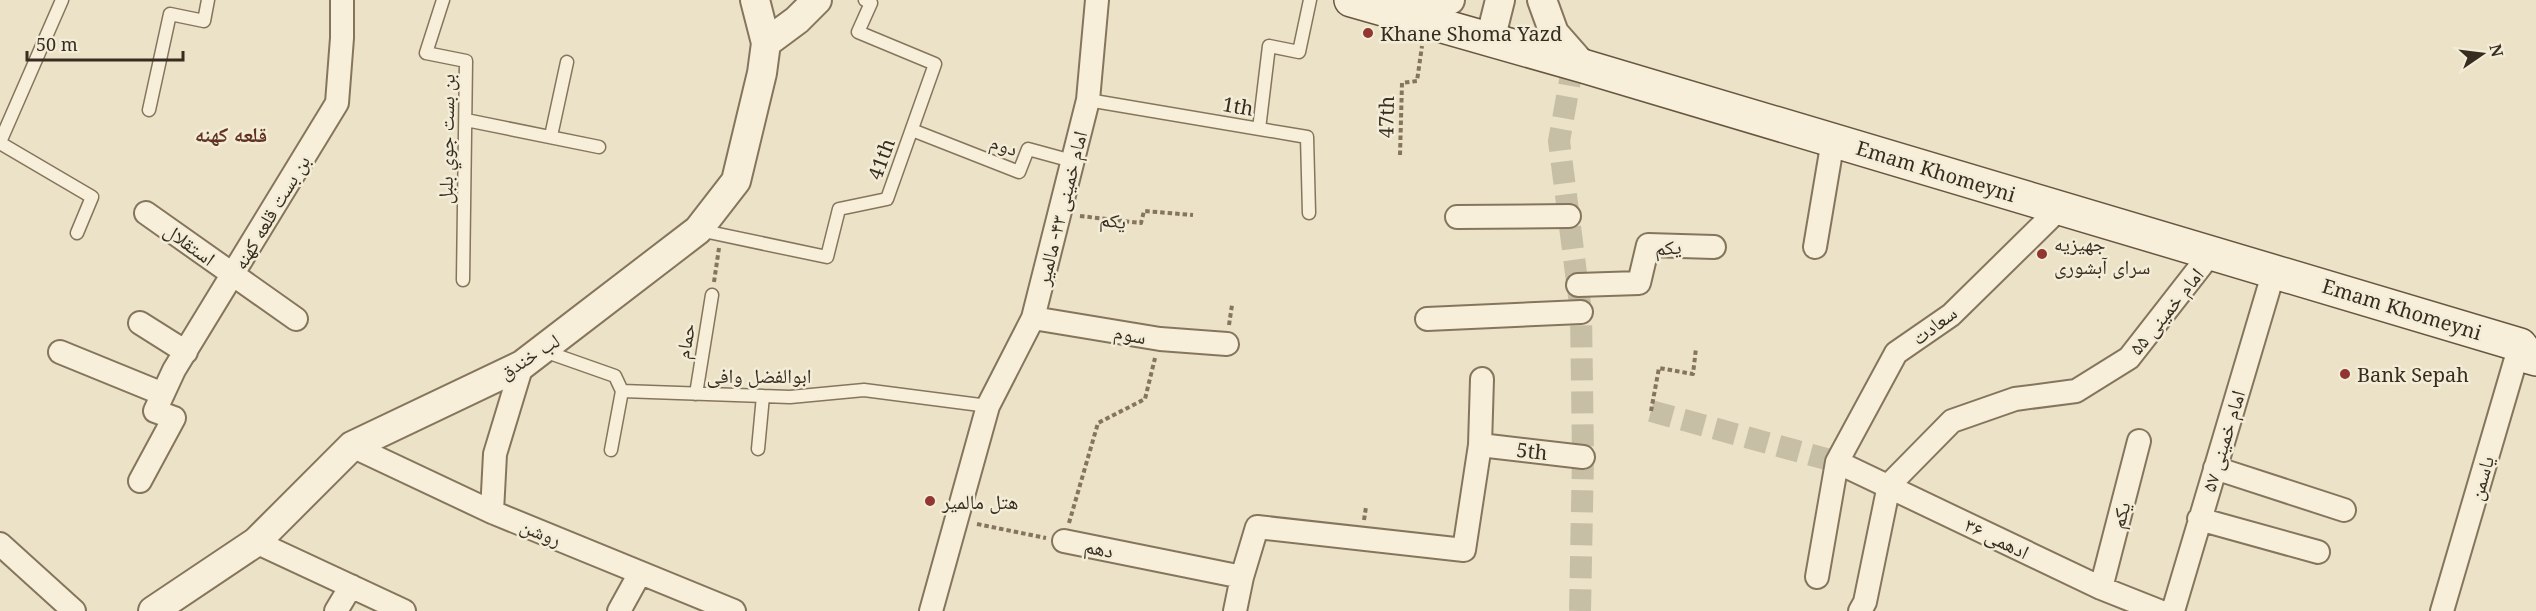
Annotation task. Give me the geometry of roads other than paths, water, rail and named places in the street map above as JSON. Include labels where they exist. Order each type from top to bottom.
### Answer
[{"type":"main road","name":"Emam Khomeyni","points":[[1351,0],[1583,66],[2531,348]]},
{"type":"street","name":"بن بست قلعه کهنه","points":[[159,403],[186,352],[337,103],[342,38],[342,0]]},
{"type":"street","name":"لب خندق","points":[[153,611],[256,542],[352,446],[533,358],[709,233],[736,181],[762,73],[766,43],[755,0]]},
{"type":"street","points":[[766,43],[797,20],[817,0]]},
{"type":"street","name":"امام خمینی ۴۳- مالمیر","points":[[931,611],[988,406],[1034,318],[1088,100],[1097,0]]},
{"type":"street","points":[[1415,18],[1450,0]]},
{"type":"street","points":[[1490,40],[1500,0]]},
{"type":"street","points":[[1542,0],[1554,33],[1583,66]]},
{"type":"street","points":[[1815,247],[1833,140]]},
{"type":"street","name":"سعادت","points":[[1817,577],[1837,462],[1896,353],[1951,315],[2060,208]]},
{"type":"street","name":"استقلال","points":[[146,213],[296,319]]},
{"type":"street","points":[[1457,216],[1569,216]]},
{"type":"street","name":"یکم","points":[[1578,285],[1639,282],[1648,245],[1714,247]]},
{"type":"street","name":"امام خمینی ۵۵","points":[[1889,485],[1952,422],[2015,399],[2076,391],[2129,358],[2211,253]]},
{"type":"street","name":"امام خمینی ۵۷","points":[[2173,611],[2274,271]]},
{"type":"street","points":[[1427,319],[1581,312]]},
{"type":"street","name":"سوم","points":[[1034,318],[1160,339],[1227,344]]},
{"type":"street","points":[[140,323],[186,352]]},
{"type":"street","name":"یاسمن","points":[[2442,611],[2531,348]]},
{"type":"street","points":[[60,352],[159,403],[174,418],[140,481]]},
{"type":"street","points":[[492,512],[495,454],[533,358]]},
{"type":"street","points":[[1235,611],[1242,577],[1257,527],[1464,550],[1480,445],[1482,379]]},
{"type":"street","name":"یکم","points":[[2102,588],[2139,441]]},
{"type":"street","name":"5th","points":[[1480,445],[1583,457]]},
{"type":"street","name":"روشن","points":[[352,446],[492,512],[734,611]]},
{"type":"street","name":"ادهمی ۳۶","points":[[1837,462],[2102,588],[2159,611]]},
{"type":"street","points":[[2215,468],[2344,510]]},
{"type":"street","points":[[1860,611],[1865,602],[1889,485]]},
{"type":"street","points":[[2199,519],[2318,552]]},
{"type":"street","name":"دهم","points":[[1064,541],[1242,577]]},
{"type":"street","points":[[256,542],[404,611]]},
{"type":"street","points":[[0,544],[74,611]]},
{"type":"street","points":[[619,611],[640,573]]},
{"type":"street","points":[[336,611],[351,586]]},
{"type":"lane","points":[[62,0],[0,142],[92,197],[77,233]]},
{"type":"lane","points":[[149,110],[170,14],[204,21],[208,0]]},
{"type":"lane","name":"بن بست جوي بلبل","points":[[443,0],[426,53],[466,61],[463,280]]},
{"type":"lane","name":"41th","points":[[709,233],[827,257],[839,209],[887,199],[935,64],[858,32],[871,3],[865,0]]},
{"type":"lane","points":[[1259,129],[1269,46],[1299,52],[1310,0]]},
{"type":"lane","points":[[551,136],[567,62]]},
{"type":"lane","name":"1th","points":[[1088,100],[1307,137],[1309,213]]},
{"type":"lane","points":[[466,120],[599,147]]},
{"type":"lane","name":"دوم","points":[[912,130],[1019,172],[1028,149],[1072,161]]},
{"type":"lane","name":"حمام","points":[[696,394],[712,295]]},
{"type":"lane","points":[[533,358],[615,376],[622,391],[611,450]]},
{"type":"lane","name":"ابوالفضل وافی","points":[[622,391],[790,398],[864,390],[988,406]]},
{"type":"lane","points":[[758,449],[763,396]]},
{"type":"tunnel","points":[[1573,64],[1559,141],[1581,312],[1583,457],[1580,611]]},
{"type":"tunnel","points":[[1651,411],[1837,462]]},
{"type":"place","name":"Khane Shoma Yazd","points":[[1368,33]]},
{"type":"place","name":"جهیزیه سرای آبشوری","points":[[2042,254]]},
{"type":"place","name":"Bank Sepah","points":[[2345,374]]},
{"type":"place","name":"هتل مالمير","points":[[930,501]]},
{"type":"district","name":"قلعه کهنه","points":[[231,134]]}]
